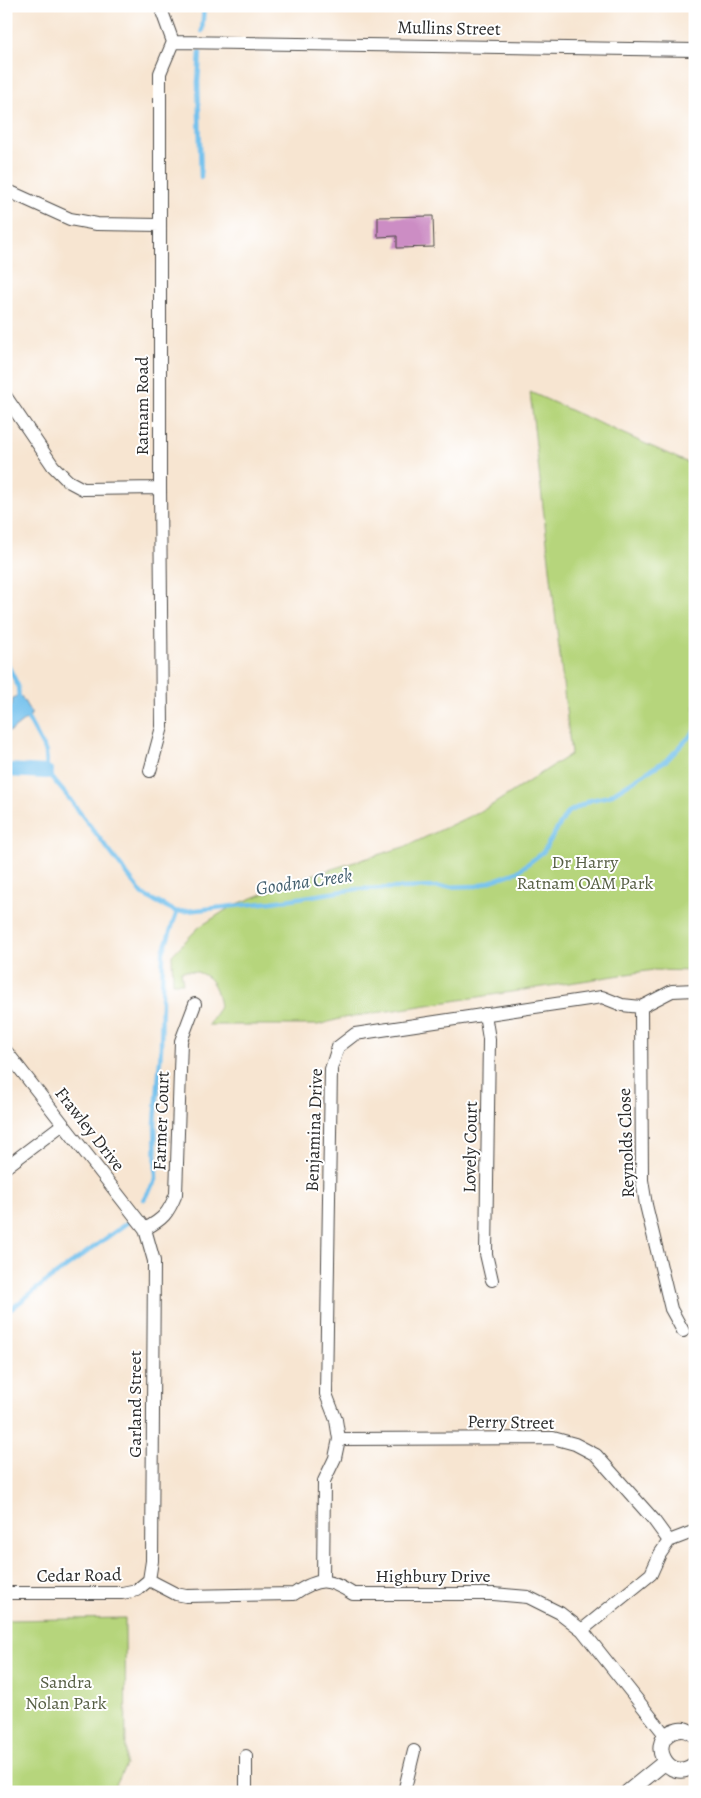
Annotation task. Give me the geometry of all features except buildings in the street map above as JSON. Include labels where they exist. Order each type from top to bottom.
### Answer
[{"type":"street","points":[[160,6],[173,42]]},
{"type":"street","name":"Mullins Street","points":[[173,42],[695,50]]},
{"type":"street","name":"Ratnam Road","points":[[150,771],[162,727],[160,73],[173,42]]},
{"type":"street","points":[[6,190],[70,219],[97,224],[160,225]]},
{"type":"street","points":[[6,397],[53,466],[68,481],[83,489],[160,488]]},
{"type":"street","points":[[641,1007],[672,991],[695,990]]},
{"type":"street","name":"Benjamina Drive","points":[[323,1580],[324,1481],[335,1458],[338,1439],[336,1420],[326,1394],[331,1069],[338,1047],[355,1034],[602,997],[622,1005],[641,1007]]},
{"type":"street","name":"Farmer Court","points":[[145,1229],[161,1220],[169,1210],[176,1194],[180,1041],[195,1004]]},
{"type":"street","name":"Reynolds Close","points":[[641,1007],[642,1180],[646,1205],[672,1309],[683,1332]]},
{"type":"street","name":"Lovely Court","points":[[485,1014],[489,1039],[486,1254],[492,1280]]},
{"type":"street","name":"Frawley Drive","points":[[6,1051],[145,1229]]},
{"type":"street","points":[[6,1167],[64,1124]]},
{"type":"street","name":"Garland Street","points":[[145,1229],[154,1261],[152,1561],[149,1580]]},
{"type":"street","name":"Perry Street","points":[[338,1439],[552,1438],[575,1444],[596,1455],[653,1519],[669,1541]]},
{"type":"street","points":[[582,1630],[651,1574],[660,1554],[669,1541],[695,1531]]},
{"type":"street","points":[[149,1580],[176,1594],[186,1596],[294,1594],[309,1584],[323,1580]]},
{"type":"street","name":"Cedar Road","points":[[6,1593],[122,1593],[137,1590],[149,1580]]},
{"type":"street","name":"Highbury Drive","points":[[323,1580],[338,1584],[353,1594],[494,1594],[528,1597],[560,1613],[582,1630],[666,1736]]},
{"type":"street","points":[[695,1735],[680,1729],[666,1736],[661,1744],[661,1751],[665,1762],[677,1770],[684,1770],[695,1764]]},
{"type":"street","points":[[404,1792],[414,1752]]},
{"type":"street","points":[[246,1756],[246,1792]]},
{"type":"street","points":[[628,1792],[665,1762]]},
{"type":"green space","name":"Dr Harry Ratnam OAM Park","points":[[530,392],[695,466],[695,971],[653,970],[343,1018],[318,1025],[208,1025],[220,1007],[219,998],[210,979],[198,972],[181,971],[183,983],[173,983],[172,955],[198,928],[232,906],[309,876],[407,846],[489,807],[571,754]]},
{"type":"green space","name":"Sandra Nolan Park","points":[[125,1618],[126,1765],[113,1790],[98,1792],[6,1792],[6,1620]]},
{"type":"water","points":[[18,695],[21,696],[31,715],[11,731],[6,732],[6,711],[12,706],[13,698]]},
{"type":"waterway","points":[[202,31],[204,6]]},
{"type":"waterway","points":[[200,53],[198,82],[201,177]]},
{"type":"waterway","name":"Goodna Creek","points":[[6,661],[18,686],[19,701]]},
{"type":"waterway","name":"Goodna Creek","points":[[26,715],[46,752],[47,772],[143,895],[177,912],[272,902],[357,889],[477,886],[517,872],[543,852],[567,813],[591,800],[609,796],[668,759],[695,731]]},
{"type":"waterway","points":[[6,770],[47,772]]},
{"type":"waterway","points":[[144,1199],[156,1180],[155,1123],[161,1048],[163,952],[177,912]]},
{"type":"waterway","points":[[6,1313],[131,1220]]}]
